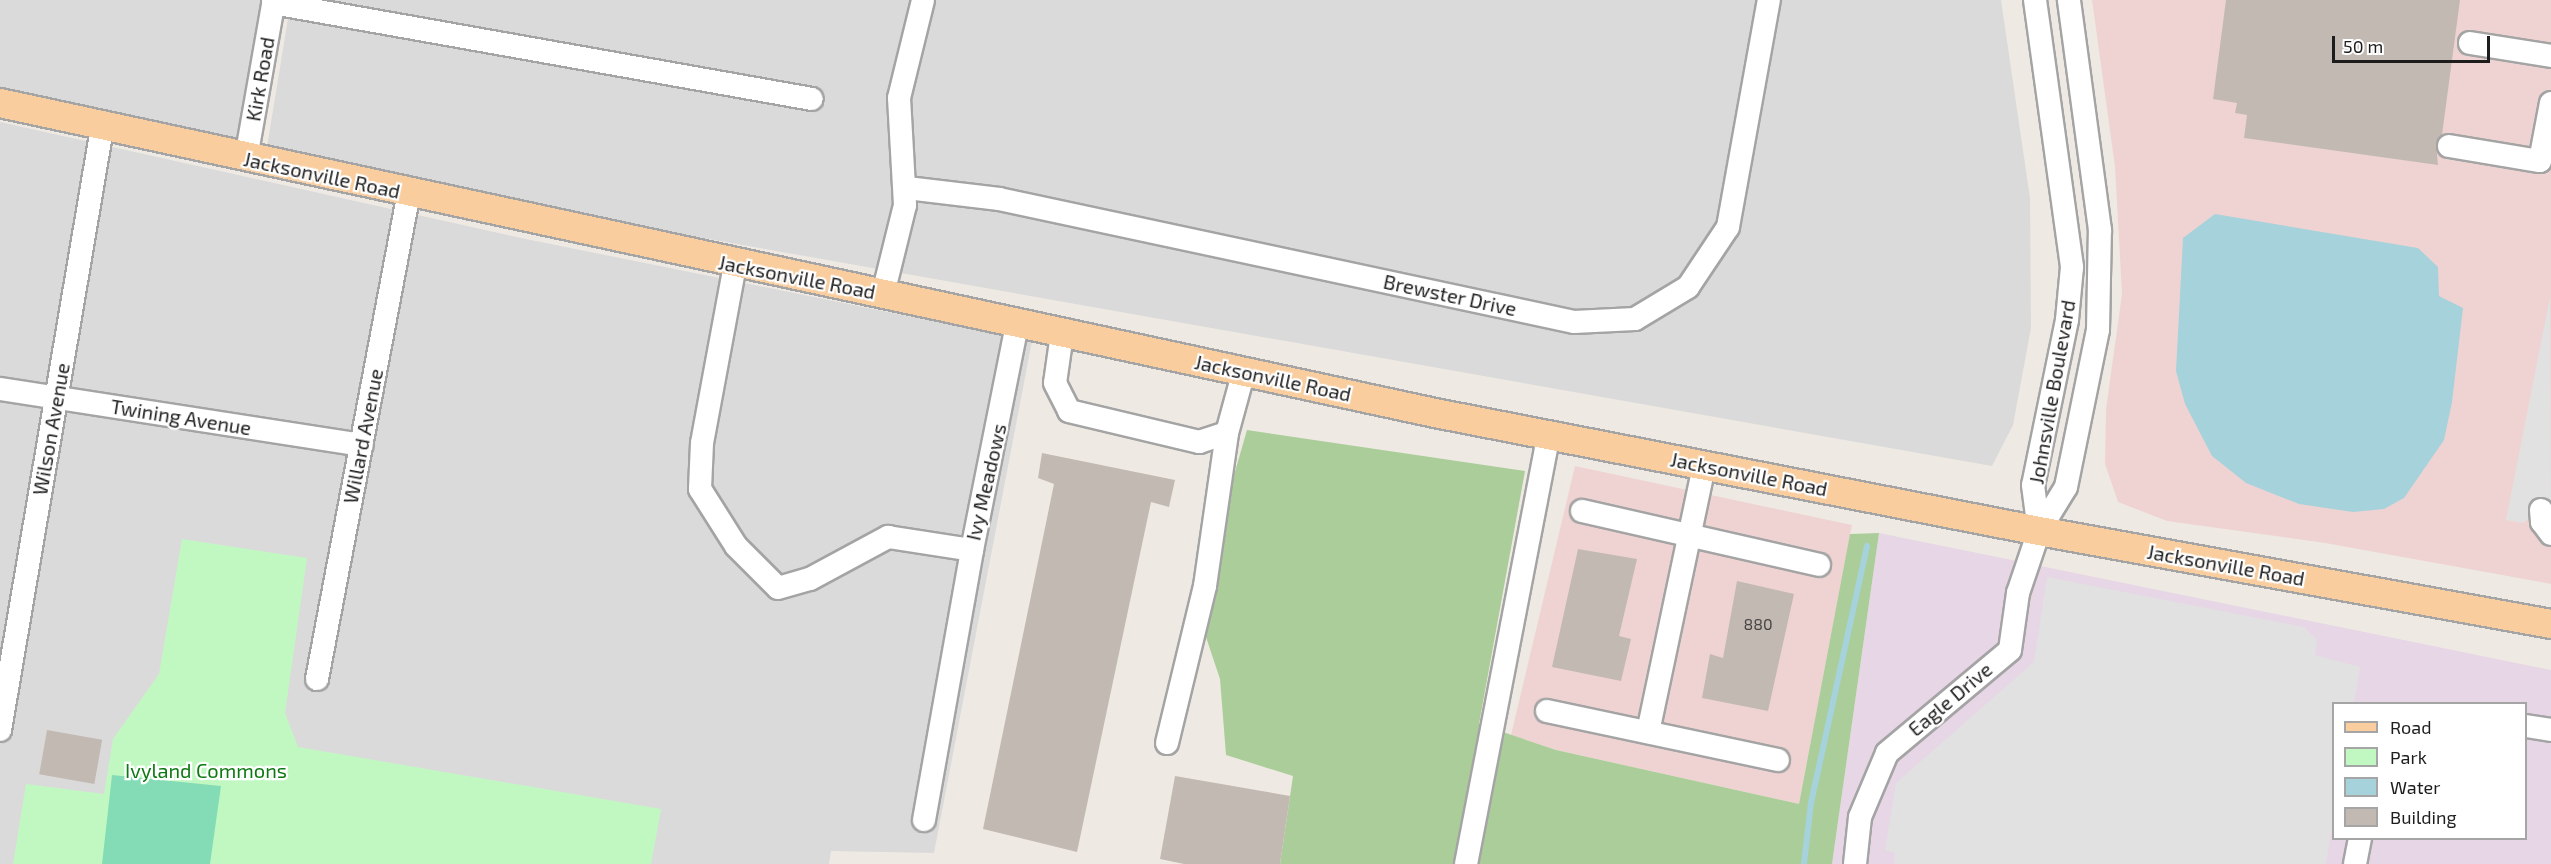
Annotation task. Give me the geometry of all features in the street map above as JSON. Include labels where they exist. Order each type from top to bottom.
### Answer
[{"type":"main road","name":"Jacksonville Road","points":[[0,103],[102,128],[735,265],[883,294],[1017,325],[1549,435],[2039,531],[2551,624]]},
{"type":"street","points":[[883,294],[907,188],[899,98],[923,0]]},
{"type":"street","name":"Brewster Drive","points":[[907,188],[999,200],[1575,321],[1635,319],[1688,287],[1728,227],[1769,0]]},
{"type":"street","name":"Johnsville Boulevard","points":[[2035,0],[2072,267],[2067,320],[2033,485],[2039,531]]},
{"type":"street","name":"Johnsville Boulevard","points":[[2039,531],[2066,487],[2098,330],[2096,182],[2069,0]]},
{"type":"street","points":[[274,2],[812,99]]},
{"type":"street","name":"Kirk Road","points":[[246,158],[274,2]]},
{"type":"street","points":[[2470,43],[2551,56]]},
{"type":"street","points":[[2449,146],[2540,161],[2551,103]]},
{"type":"street","name":"Wilson Avenue","points":[[0,730],[6,668],[56,398],[102,128]]},
{"type":"street","name":"Willard Avenue","points":[[317,679],[409,194]]},
{"type":"street","name":"Ivy Meadows","points":[[735,265],[702,443],[700,489],[736,546],[778,588],[810,579],[888,537],[972,550],[1017,325]]},
{"type":"street","points":[[1062,334],[1055,383],[1070,411],[1199,442],[1227,433]]},
{"type":"street","points":[[1167,743],[1204,586],[1227,433],[1244,371]]},
{"type":"street","name":"Twining Avenue","points":[[0,389],[362,445]]},
{"type":"street","points":[[1466,864],[1549,435]]},
{"type":"street","points":[[1648,732],[1704,466]]},
{"type":"street","points":[[2541,510],[2542,522],[2551,534]]},
{"type":"street","points":[[1582,511],[1819,565]]},
{"type":"street","name":"Eagle Drive","points":[[1855,864],[1860,817],[1887,753],[2010,650],[2018,593],[2039,531]]},
{"type":"street","points":[[924,820],[972,550]]},
{"type":"street","points":[[1547,711],[1778,760]]},
{"type":"street","points":[[2527,726],[2551,730]]},
{"type":"street","points":[[2355,864],[2360,840]]},
{"type":"shaded area","points":[[0,0],[274,0],[246,158],[0,102]]},
{"type":"shaded area","points":[[291,0],[2001,0],[2030,198],[2031,328],[2013,425],[1992,466],[652,229],[267,147]]},
{"type":"shaded area","points":[[2092,0],[2551,0],[2551,584],[2325,543],[2167,521],[2118,502],[2105,464],[2106,409],[2122,294],[2115,167]]},
{"type":"shaded area","points":[[0,122],[521,238],[1032,341],[934,853],[831,851],[829,864],[0,864]]},
{"type":"shaded area","points":[[2550,297],[2551,503],[2523,523],[2506,520]]},
{"type":"shaded area","points":[[1575,466],[1852,525],[1799,804],[1556,750],[1511,735]]},
{"type":"shaded area","points":[[1879,533],[2551,670],[2551,864],[1832,864]]},
{"type":"shaded area","points":[[2047,577],[2304,627],[2317,640],[2315,655],[2360,667],[2354,702],[2332,702],[2332,825],[2326,864],[1894,864],[1895,853],[1885,850],[1896,783],[2034,662]]},
{"type":"green space","points":[[1247,430],[1525,471],[1479,724],[1556,750],[1799,804],[1850,534],[1879,533],[1832,864],[1280,864],[1293,776],[1226,755],[1220,679],[1196,607]]},
{"type":"green space","name":"Ivyland Commons","points":[[182,539],[307,558],[285,713],[298,747],[661,809],[651,864],[13,864],[26,784],[104,794],[113,739],[159,674]]},
{"type":"green space","points":[[112,775],[221,786],[210,864],[102,864]]},
{"type":"water","points":[[2215,214],[2418,248],[2438,267],[2439,296],[2463,308],[2452,402],[2444,440],[2404,498],[2384,509],[2353,512],[2299,504],[2246,483],[2212,456],[2185,404],[2176,371],[2183,238]]},
{"type":"building","points":[[2226,0],[2460,0],[2442,135],[2436,144],[2438,165],[2244,138],[2247,115],[2235,113],[2237,103],[2213,99]]},
{"type":"building","points":[[1042,453],[1175,480],[1169,507],[1151,502],[1077,852],[983,829],[1054,484],[1038,478]]},
{"type":"building","points":[[1578,549],[1637,559],[1619,636],[1631,639],[1621,681],[1552,667]]},
{"type":"building","points":[[1737,581],[1794,594],[1768,711],[1702,698],[1710,654],[1723,658]]},
{"type":"building","points":[[47,730],[102,740],[94,784],[39,774]]},
{"type":"building","points":[[1175,776],[1290,796],[1280,864],[1184,864],[1160,859]]},
{"type":"waterway","points":[[1804,864],[1811,803],[1867,546]]}]
